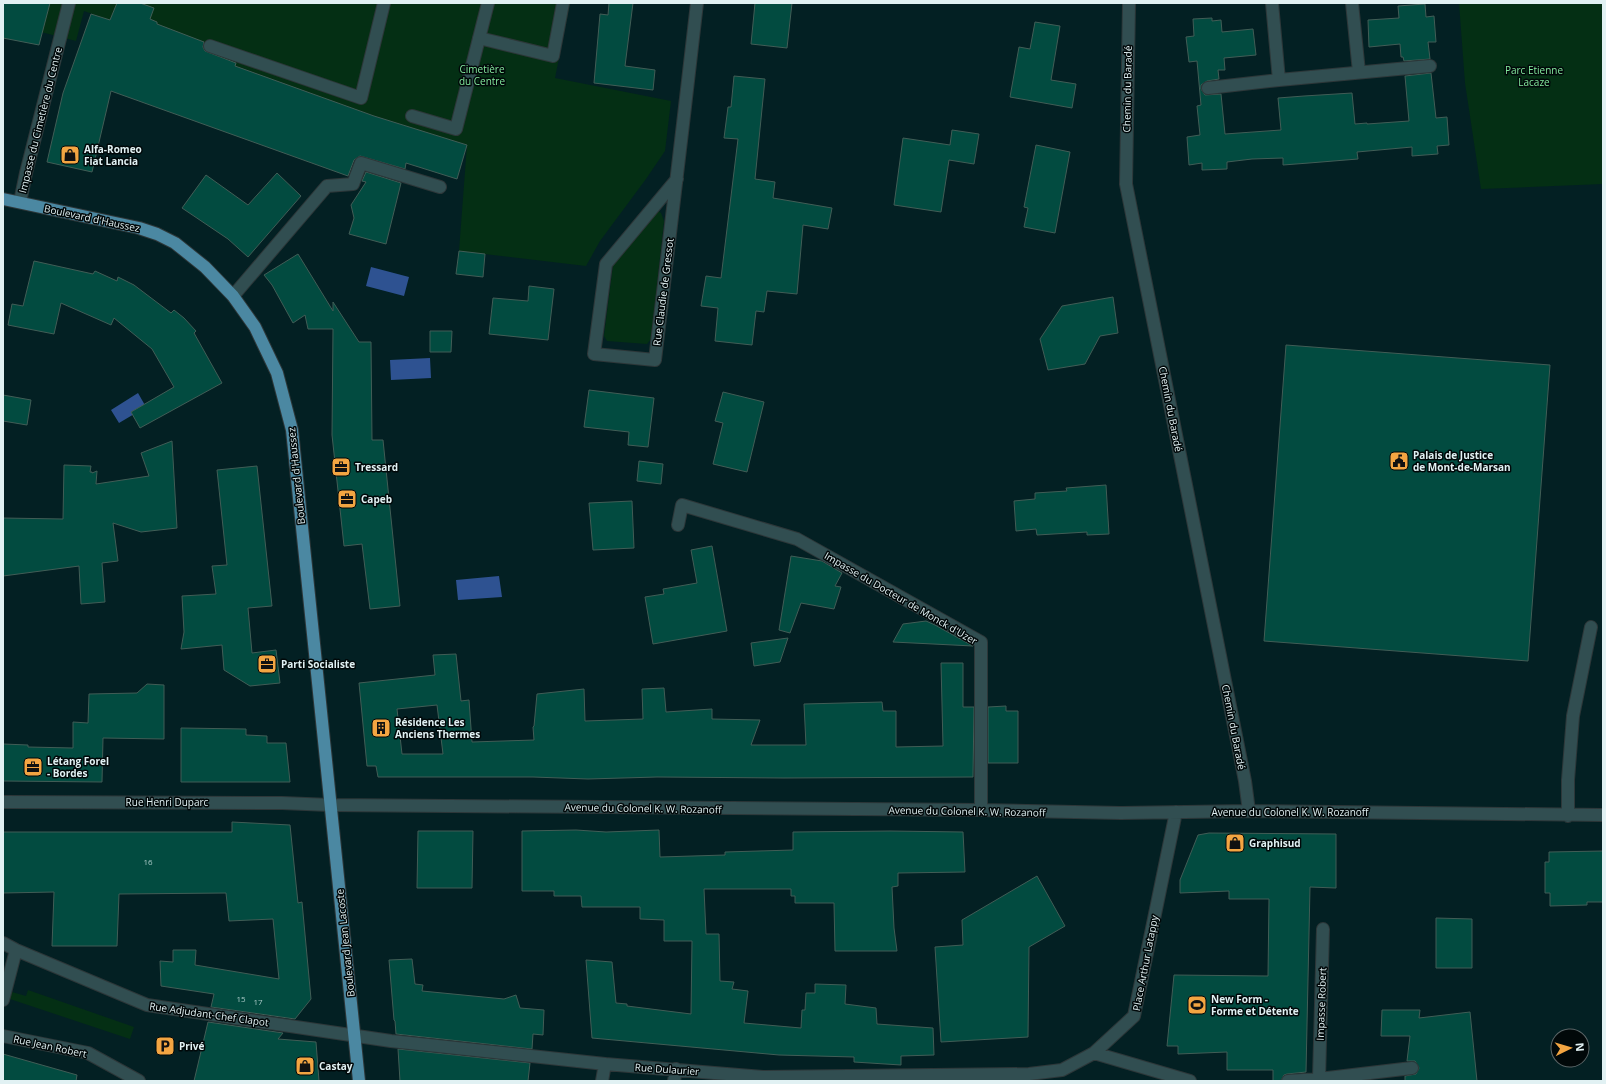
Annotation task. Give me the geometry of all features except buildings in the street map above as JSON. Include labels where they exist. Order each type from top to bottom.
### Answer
[{"type":"main road","name":"Boulevard d'Haussez","points":[[3,199],[139,228],[157,234],[175,244],[205,267],[233,296],[255,327],[277,373],[292,430],[330,805]]},
{"type":"main road","name":"Boulevard Jean Lacoste","points":[[330,805],[359,1081]]},
{"type":"street","name":"Impasse du Cimetière du Centre","points":[[20,202],[69,3]]},
{"type":"street","points":[[210,46],[361,98],[384,3]]},
{"type":"street","points":[[412,116],[456,129],[488,3]]},
{"type":"street","points":[[479,38],[552,56],[563,3]]},
{"type":"street","name":"Rue Claudie de Gressot","points":[[677,179],[606,264],[594,354],[655,360],[677,179],[697,3]]},
{"type":"street","name":"Chemin du Baradé","points":[[1129,3],[1126,184],[1245,781],[1249,812]]},
{"type":"street","points":[[1272,3],[1279,80]]},
{"type":"street","points":[[1352,3],[1359,72]]},
{"type":"street","points":[[1208,88],[1430,66]]},
{"type":"street","points":[[233,296],[327,186],[353,184],[361,163],[440,187]]},
{"type":"street","name":"Impasse du Docteur de Monck d'Uzer","points":[[678,525],[682,505],[797,539],[981,642],[981,810]]},
{"type":"street","points":[[1568,816],[1568,780],[1573,716],[1591,627]]},
{"type":"street","name":"Rue Henri Duparc","points":[[3,802],[274,803],[330,805]]},
{"type":"street","name":"Avenue du Colonel K. W. Rozanoff","points":[[330,805],[981,810],[1121,813],[1249,812],[1568,816],[1603,815]]},
{"type":"street","name":"Place Arthur Latappy","points":[[1029,1074],[1062,1070],[1094,1053],[1134,1016],[1176,812]]},
{"type":"street","name":"Impasse Robert","points":[[1319,1079],[1323,929]]},
{"type":"street","name":"Rue Adjudant-Chef Clapot","points":[[3,943],[16,950],[147,1005],[355,1035]]},
{"type":"street","points":[[3,1000],[16,950]]},
{"type":"street","name":"Rue Dulaurier","points":[[355,1035],[391,1041],[604,1064],[675,1075],[763,1079],[1029,1074]]},
{"type":"street","name":"Rue Jean Robert","points":[[3,1036],[88,1053],[139,1081]]},
{"type":"street","points":[[1094,1053],[1190,1081]]},
{"type":"street","points":[[602,1081],[604,1064]]},
{"type":"street","points":[[1288,1081],[1319,1079],[1412,1068]]},
{"type":"green space","name":"Cimetière du Centre","points":[[50,3],[570,3],[555,78],[671,101],[665,151],[600,241],[586,266],[459,251],[467,145],[374,116],[84,11],[76,41],[41,32]]},
{"type":"green space","name":"Parc Etienne Lacaze","points":[[1459,3],[1603,3],[1603,184],[1481,189],[1465,83]]},
{"type":"green space","points":[[656,209],[661,213],[664,221],[651,339],[647,344],[607,341],[604,336],[613,265]]},
{"type":"green space","points":[[28,990],[134,1027],[130,1039],[10,999],[12,992],[26,996]]},
{"type":"water","points":[[371,267],[409,277],[404,296],[366,286]]},
{"type":"water","points":[[430,358],[431,378],[391,380],[390,360]]},
{"type":"water","points":[[138,393],[146,407],[119,423],[111,410]]},
{"type":"water","points":[[499,576],[502,597],[458,600],[456,580]]},
{"type":"place","name":"Alfa-Romeo Fiat Lancia","points":[[70,155]]},
{"type":"place","name":"Palais de Justice de Mont-de-Marsan","points":[[1399,461]]},
{"type":"place","name":"Tressard","points":[[341,467]]},
{"type":"place","name":"Capeb","points":[[347,499]]},
{"type":"place","name":"Parti Socialiste","points":[[267,664]]},
{"type":"place","name":"Résidence Les Anciens Thermes","points":[[381,728]]},
{"type":"place","name":"Létang Forel - Bordes","points":[[33,767]]},
{"type":"place","name":"Graphisud","points":[[1235,843]]},
{"type":"place","name":"New Form - Forme et Détente","points":[[1197,1005]]},
{"type":"place","name":"Privé","points":[[165,1046]]},
{"type":"place","name":"Castay","points":[[305,1066]]}]
